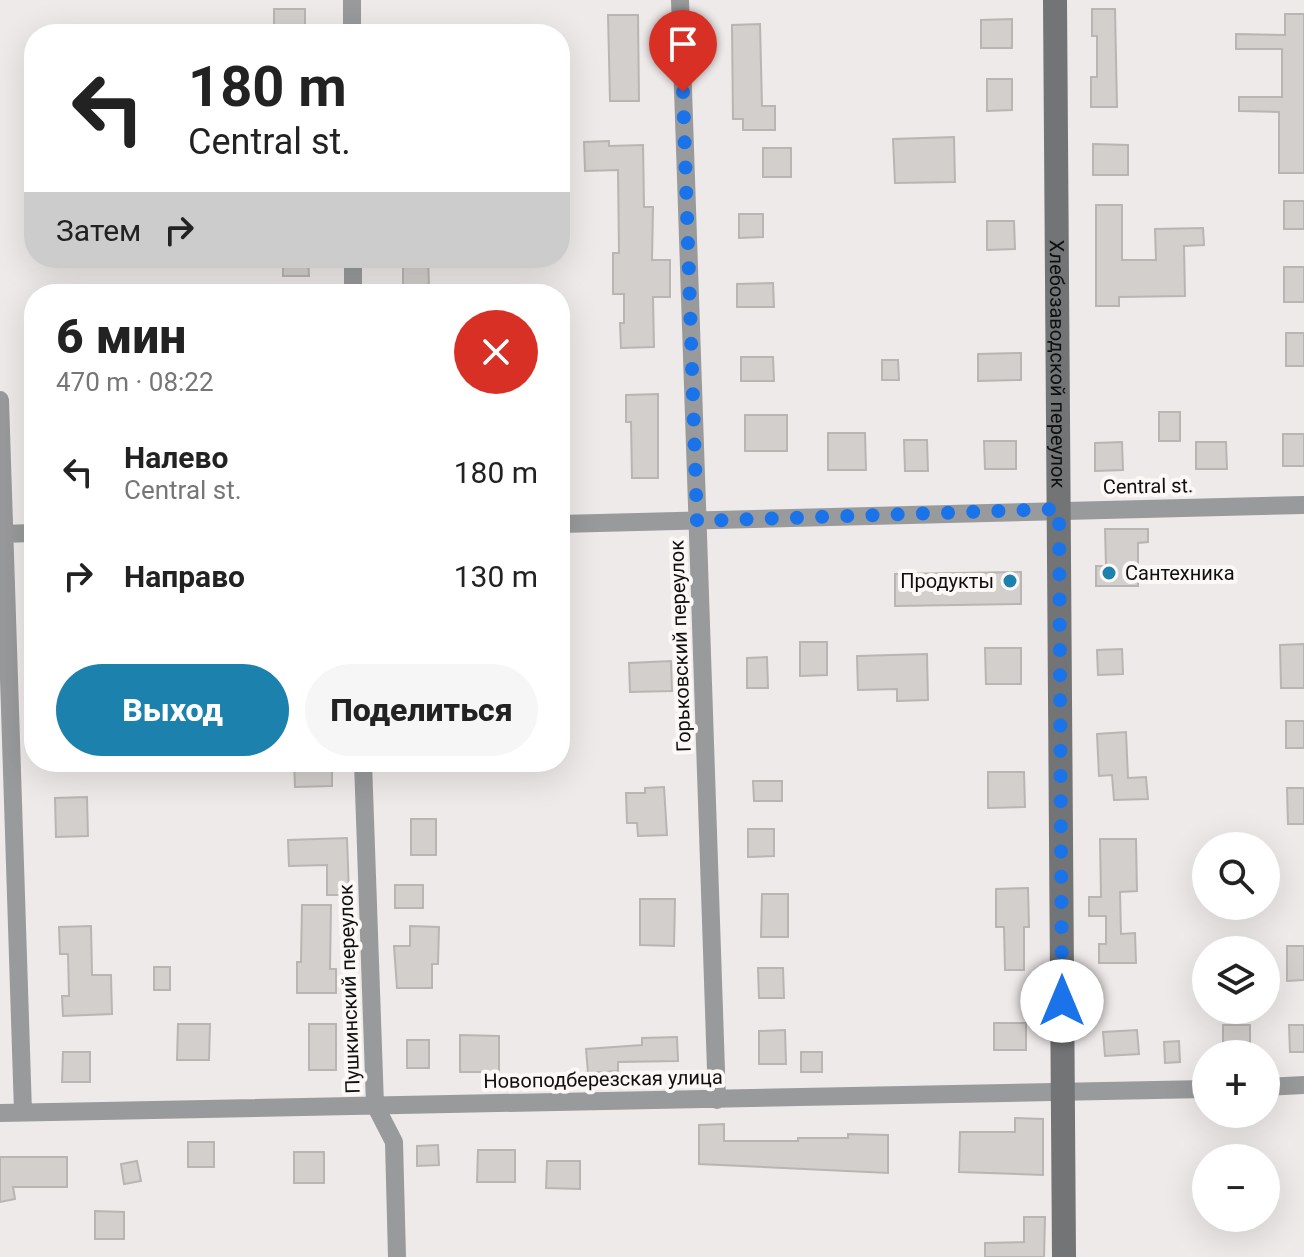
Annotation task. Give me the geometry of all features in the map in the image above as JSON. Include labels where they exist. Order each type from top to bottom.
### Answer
[{"type":"street","points":[[352,0],[352,24]]},
{"type":"street","name":"Горьковский переулок","points":[[680,0],[717,1100]]},
{"type":"street","name":"Хлебозаводской переулок","points":[[1055,0],[1064,1257]]},
{"type":"street","points":[[0,400],[23,1112]]},
{"type":"street","name":"Central st.","points":[[570,524],[1304,505]]},
{"type":"street","points":[[3,534],[24,533]]},
{"type":"street","name":"Пушкинский переулок","points":[[363,772],[375,1105],[394,1142],[397,1257]]},
{"type":"street","points":[[1280,1086],[1304,1085]]},
{"type":"street","name":"Новоподберезская улица","points":[[0,1113],[1192,1089]]},
{"type":"building","points":[[274,9],[305,9],[305,24],[274,24]]},
{"type":"building","points":[[1092,9],[1115,9],[1117,107],[1091,107],[1091,77],[1097,77],[1097,36],[1092,36]]},
{"type":"building","points":[[1285,14],[1304,14],[1304,173],[1279,173],[1279,112],[1239,111],[1239,97],[1282,97],[1282,49],[1236,49],[1236,34],[1285,35]]},
{"type":"building","points":[[608,15],[638,15],[639,101],[610,101]]},
{"type":"building","points":[[1012,19],[1012,48],[981,48],[981,20]]},
{"type":"building","points":[[760,24],[762,106],[775,106],[775,130],[743,130],[743,119],[733,119],[732,25]]},
{"type":"building","points":[[987,79],[1012,79],[1012,110],[987,111]]},
{"type":"building","points":[[954,137],[955,182],[895,183],[893,139]]},
{"type":"building","points":[[609,141],[609,146],[643,145],[644,207],[653,207],[652,260],[670,260],[670,297],[653,297],[654,347],[621,348],[624,294],[613,294],[613,253],[619,253],[618,170],[585,171],[584,142]]},
{"type":"building","points":[[1093,144],[1128,145],[1128,175],[1093,175]]},
{"type":"building","points":[[763,148],[791,148],[791,177],[763,177]]},
{"type":"building","points":[[1284,201],[1304,201],[1304,229],[1284,229]]},
{"type":"building","points":[[1096,205],[1122,205],[1122,260],[1156,260],[1155,229],[1203,228],[1204,245],[1184,246],[1185,296],[1119,297],[1119,306],[1096,306]]},
{"type":"building","points":[[739,214],[763,214],[763,237],[739,238]]},
{"type":"building","points":[[987,221],[1014,221],[1015,249],[987,250]]},
{"type":"building","points":[[1284,267],[1304,267],[1304,302],[1284,302]]},
{"type":"building","points":[[283,268],[309,268],[309,276],[283,276]]},
{"type":"building","points":[[403,268],[428,268],[429,284],[403,284]]},
{"type":"building","points":[[773,283],[774,307],[737,307],[737,284]]},
{"type":"building","points":[[1286,333],[1304,333],[1304,366],[1286,366]]},
{"type":"building","points":[[1021,353],[1021,380],[978,381],[978,354]]},
{"type":"building","points":[[741,357],[773,357],[774,381],[741,381]]},
{"type":"building","points":[[882,360],[898,360],[899,380],[882,380]]},
{"type":"building","points":[[658,394],[658,478],[632,478],[631,422],[626,422],[626,395]]},
{"type":"building","points":[[1159,412],[1180,412],[1180,441],[1159,441]]},
{"type":"building","points":[[745,415],[787,415],[787,451],[745,451]]},
{"type":"building","points":[[828,433],[865,433],[866,470],[828,470]]},
{"type":"building","points":[[1283,434],[1304,434],[1304,466],[1283,466]]},
{"type":"building","points":[[904,440],[927,440],[928,471],[905,471]]},
{"type":"building","points":[[984,441],[1016,441],[1016,469],[985,469]]},
{"type":"building","points":[[1122,442],[1123,470],[1095,471],[1095,443]]},
{"type":"building","points":[[1196,442],[1226,442],[1227,469],[1196,469]]},
{"type":"building","points":[[1105,529],[1148,529],[1148,542],[1138,543],[1138,586],[1096,586],[1096,566],[1106,566]]},
{"type":"building","points":[[1021,572],[1021,604],[895,606],[895,574]]},
{"type":"building","points":[[800,642],[827,642],[827,675],[800,676]]},
{"type":"building","points":[[1304,644],[1304,688],[1281,688],[1280,645]]},
{"type":"building","points":[[985,648],[1021,648],[1021,684],[986,684]]},
{"type":"building","points":[[1122,649],[1123,674],[1098,675],[1097,650]]},
{"type":"building","points":[[927,654],[928,700],[897,701],[897,689],[858,690],[857,656]]},
{"type":"building","points":[[767,657],[768,688],[747,688],[747,658]]},
{"type":"building","points":[[671,661],[672,691],[630,692],[629,663]]},
{"type":"building","points":[[1286,721],[1304,721],[1304,748],[1286,748]]},
{"type":"building","points":[[1126,732],[1128,778],[1146,777],[1148,799],[1114,800],[1112,775],[1099,776],[1097,734]]},
{"type":"building","points":[[294,772],[332,772],[332,786],[295,787]]},
{"type":"building","points":[[988,772],[1024,772],[1025,807],[988,808]]},
{"type":"building","points":[[753,781],[782,781],[782,801],[754,801]]},
{"type":"building","points":[[664,787],[667,835],[638,836],[637,823],[627,823],[626,793],[645,793],[645,788]]},
{"type":"building","points":[[1287,788],[1304,788],[1304,824],[1288,824]]},
{"type":"building","points":[[87,797],[88,836],[56,837],[55,798]]},
{"type":"building","points":[[411,819],[436,819],[436,855],[411,855]]},
{"type":"building","points":[[748,829],[774,829],[774,856],[748,857]]},
{"type":"building","points":[[347,838],[349,895],[327,895],[327,865],[289,866],[288,840]]},
{"type":"building","points":[[1100,839],[1136,839],[1137,891],[1120,892],[1121,934],[1135,933],[1136,963],[1099,963],[1099,944],[1106,944],[1106,916],[1089,916],[1089,897],[1101,897]]},
{"type":"building","points":[[395,885],[423,885],[423,908],[395,908]]},
{"type":"building","points":[[1028,888],[1029,927],[1024,927],[1024,970],[1005,970],[1004,927],[996,927],[996,889]]},
{"type":"building","points":[[762,894],[788,894],[788,937],[761,937]]},
{"type":"building","points":[[640,899],[675,899],[674,946],[640,945]]},
{"type":"building","points":[[302,905],[331,905],[330,969],[336,969],[336,993],[297,993]]},
{"type":"building","points":[[91,926],[92,975],[111,975],[112,1014],[63,1016],[62,996],[69,996],[68,954],[60,954],[59,927]]},
{"type":"building","points":[[410,926],[439,927],[438,964],[432,964],[432,988],[397,988],[394,946],[410,946]]},
{"type":"building","points":[[1287,946],[1304,946],[1304,980],[1287,981]]},
{"type":"building","points":[[154,967],[170,967],[170,990],[154,990]]},
{"type":"building","points":[[758,968],[783,968],[784,998],[759,998]]},
{"type":"building","points":[[994,1023],[1026,1023],[1026,1050],[994,1050]]},
{"type":"building","points":[[178,1024],[210,1024],[209,1060],[177,1060]]},
{"type":"building","points":[[309,1024],[336,1024],[336,1070],[309,1070]]},
{"type":"building","points":[[1223,1025],[1250,1025],[1250,1040],[1223,1040]]},
{"type":"building","points":[[1289,1025],[1304,1025],[1304,1052],[1290,1052]]},
{"type":"building","points":[[785,1030],[786,1064],[759,1064],[759,1031]]},
{"type":"building","points":[[1137,1030],[1139,1054],[1105,1056],[1103,1032]]},
{"type":"building","points":[[460,1035],[499,1036],[499,1072],[460,1072]]},
{"type":"building","points":[[677,1037],[678,1061],[618,1062],[618,1071],[588,1073],[586,1049],[642,1045],[642,1038]]},
{"type":"building","points":[[407,1040],[429,1040],[429,1068],[407,1068]]},
{"type":"building","points":[[1179,1041],[1180,1062],[1165,1063],[1164,1042]]},
{"type":"building","points":[[63,1052],[90,1052],[90,1082],[62,1082]]},
{"type":"building","points":[[801,1052],[822,1052],[822,1072],[801,1072]]},
{"type":"building","points":[[1015,1118],[1043,1119],[1043,1175],[959,1172],[960,1132],[1015,1132]]},
{"type":"building","points":[[724,1124],[724,1141],[798,1141],[798,1138],[848,1138],[848,1134],[888,1135],[888,1173],[699,1164],[699,1125]]},
{"type":"building","points":[[188,1142],[214,1142],[214,1167],[188,1167]]},
{"type":"building","points":[[438,1145],[439,1165],[417,1166],[417,1146]]},
{"type":"building","points":[[478,1150],[515,1150],[515,1182],[477,1182]]},
{"type":"building","points":[[294,1152],[324,1152],[324,1183],[294,1183]]},
{"type":"building","points":[[0,1157],[67,1157],[67,1187],[13,1187],[15,1199],[0,1202]]},
{"type":"building","points":[[137,1161],[141,1181],[124,1184],[121,1164]]},
{"type":"building","points":[[547,1161],[580,1161],[580,1189],[546,1188]]},
{"type":"building","points":[[95,1211],[124,1212],[124,1239],[95,1239]]},
{"type":"building","points":[[1024,1217],[1045,1217],[1044,1257],[985,1257],[985,1243],[1024,1242]]},
{"type":"place","name":"Сантехника","points":[[1109,573]]},
{"type":"place","name":"Продукты","points":[[1010,581]]},
{"type":"route","points":[[683,92],[697,521],[1059,509],[1062,1001]]}]
